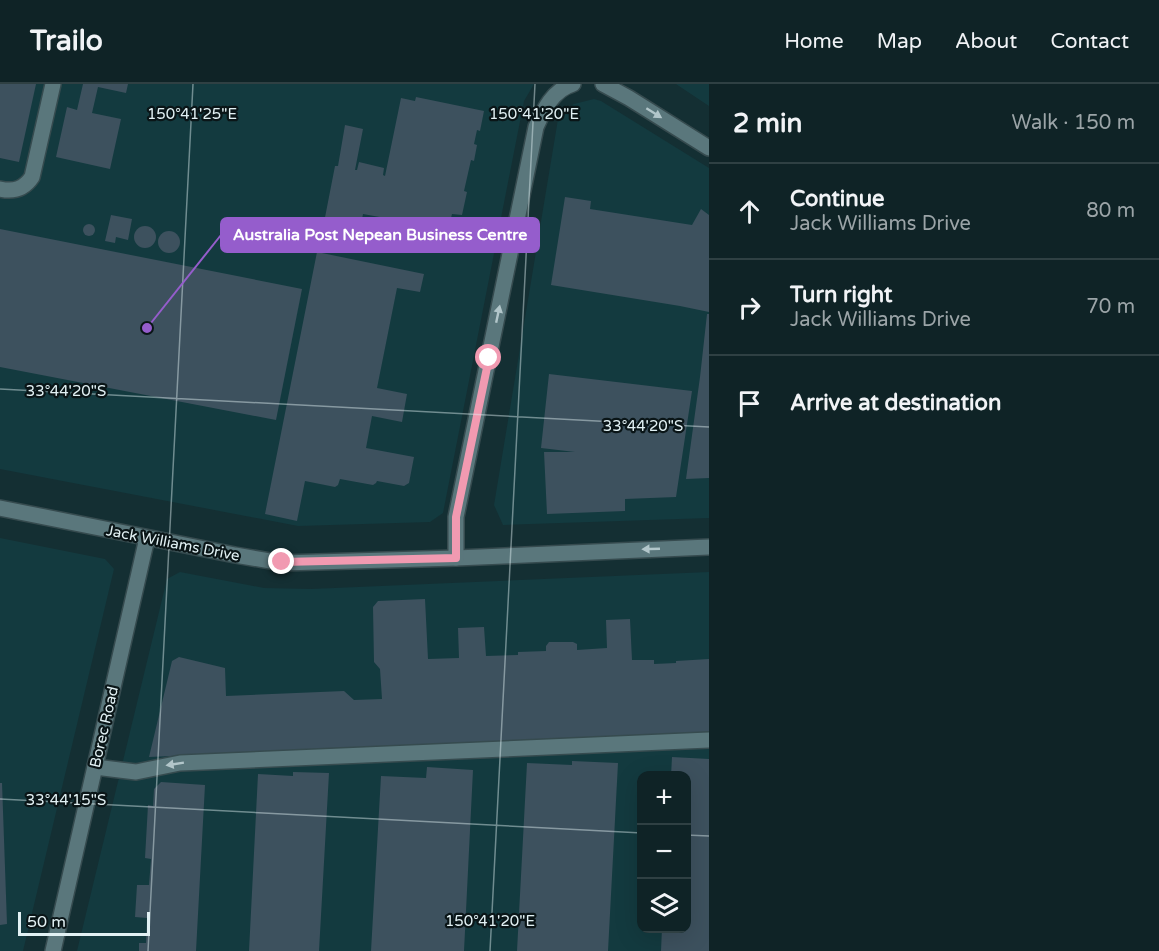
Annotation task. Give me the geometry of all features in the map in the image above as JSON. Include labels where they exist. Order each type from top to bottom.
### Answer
[{"type":"street","points":[[0,189],[16,190],[32,177],[53,84]]},
{"type":"street","points":[[456,558],[456,517],[536,127],[552,98],[566,86],[573,84]]},
{"type":"street","points":[[603,84],[709,148]]},
{"type":"street","name":"Jack Williams Drive","points":[[0,508],[253,559],[282,562],[456,558],[709,547]]},
{"type":"street","name":"Borec Road","points":[[53,951],[147,538]]},
{"type":"street","points":[[95,767],[136,772],[180,763],[233,760],[709,740]]},
{"type":"shaded area","points":[[0,84],[534,84],[524,101],[443,513],[430,522],[298,526],[0,469]]},
{"type":"shaded area","points":[[676,84],[709,84],[709,106]]},
{"type":"shaded area","points":[[594,99],[601,101],[709,168],[709,518],[503,525],[494,505],[559,113],[574,104]]},
{"type":"shaded area","points":[[0,538],[105,559],[114,569],[23,951],[0,951]]},
{"type":"shaded area","points":[[180,572],[264,588],[311,589],[709,572],[709,951],[77,951],[167,579]]},
{"type":"building","points":[[0,84],[36,84],[19,162],[0,158]]},
{"type":"building","points":[[83,84],[128,84],[126,93],[98,87],[92,113],[121,119],[110,169],[56,157],[67,107],[77,110]]},
{"type":"building","points":[[416,97],[484,111],[480,131],[477,130],[474,144],[477,145],[474,161],[471,160],[464,191],[467,192],[462,215],[452,214],[450,222],[435,228],[432,239],[405,233],[407,222],[363,214],[356,250],[320,243],[345,125],[363,129],[355,170],[359,162],[384,168],[383,175],[385,176],[401,98],[415,101]]},
{"type":"building","points":[[565,197],[591,201],[590,209],[692,225],[701,209],[709,215],[709,312],[551,285]]},
{"type":"building","points":[[111,215],[132,219],[128,240],[116,237],[115,243],[105,241]]},
{"type":"building","points":[[89,224],[95,230],[89,236],[83,230]]},
{"type":"building","points":[[145,226],[153,229],[156,237],[153,245],[145,248],[137,245],[134,237],[137,229]]},
{"type":"building","points":[[0,229],[302,289],[276,420],[0,367]]},
{"type":"building","points":[[169,231],[177,234],[180,242],[177,250],[169,253],[161,250],[158,242],[161,234]]},
{"type":"building","points":[[317,252],[424,274],[420,292],[397,288],[377,388],[407,394],[402,422],[372,416],[366,448],[414,457],[409,483],[404,486],[377,481],[373,485],[340,479],[335,487],[305,481],[297,521],[265,514]]},
{"type":"building","points":[[707,314],[709,314],[709,478],[686,479],[700,377]]},
{"type":"building","points":[[549,374],[692,391],[676,497],[625,499],[625,511],[547,514],[544,452],[575,452],[541,448]]},
{"type":"building","points":[[425,599],[428,659],[459,658],[458,628],[484,627],[486,656],[518,655],[518,652],[546,651],[549,642],[573,642],[577,644],[577,650],[607,648],[606,620],[630,619],[632,660],[654,660],[654,664],[709,659],[709,732],[149,757],[172,661],[179,657],[225,668],[226,696],[344,691],[354,700],[382,699],[380,669],[374,662],[373,607],[378,601]]},
{"type":"building","points":[[672,757],[709,759],[709,951],[661,951],[662,933],[691,933],[691,771],[671,771]]},
{"type":"building","points":[[572,761],[618,763],[608,951],[517,951],[527,763],[572,765]]},
{"type":"building","points":[[427,767],[473,770],[464,951],[371,951],[381,776],[426,778]]},
{"type":"building","points":[[293,772],[329,773],[319,951],[249,951],[258,774],[293,776]]},
{"type":"building","points":[[161,782],[205,785],[196,951],[139,951],[139,943],[146,943],[147,918],[135,917],[137,885],[149,885],[151,859],[145,858],[148,805],[153,806],[154,789]]},
{"type":"building","points":[[0,783],[2,783],[7,924],[0,925]]},
{"type":"place","name":"Australia Post Nepean Business Centre","points":[[147,328]]},
{"type":"route","points":[[282,562],[456,558],[456,517],[489,358]]}]
